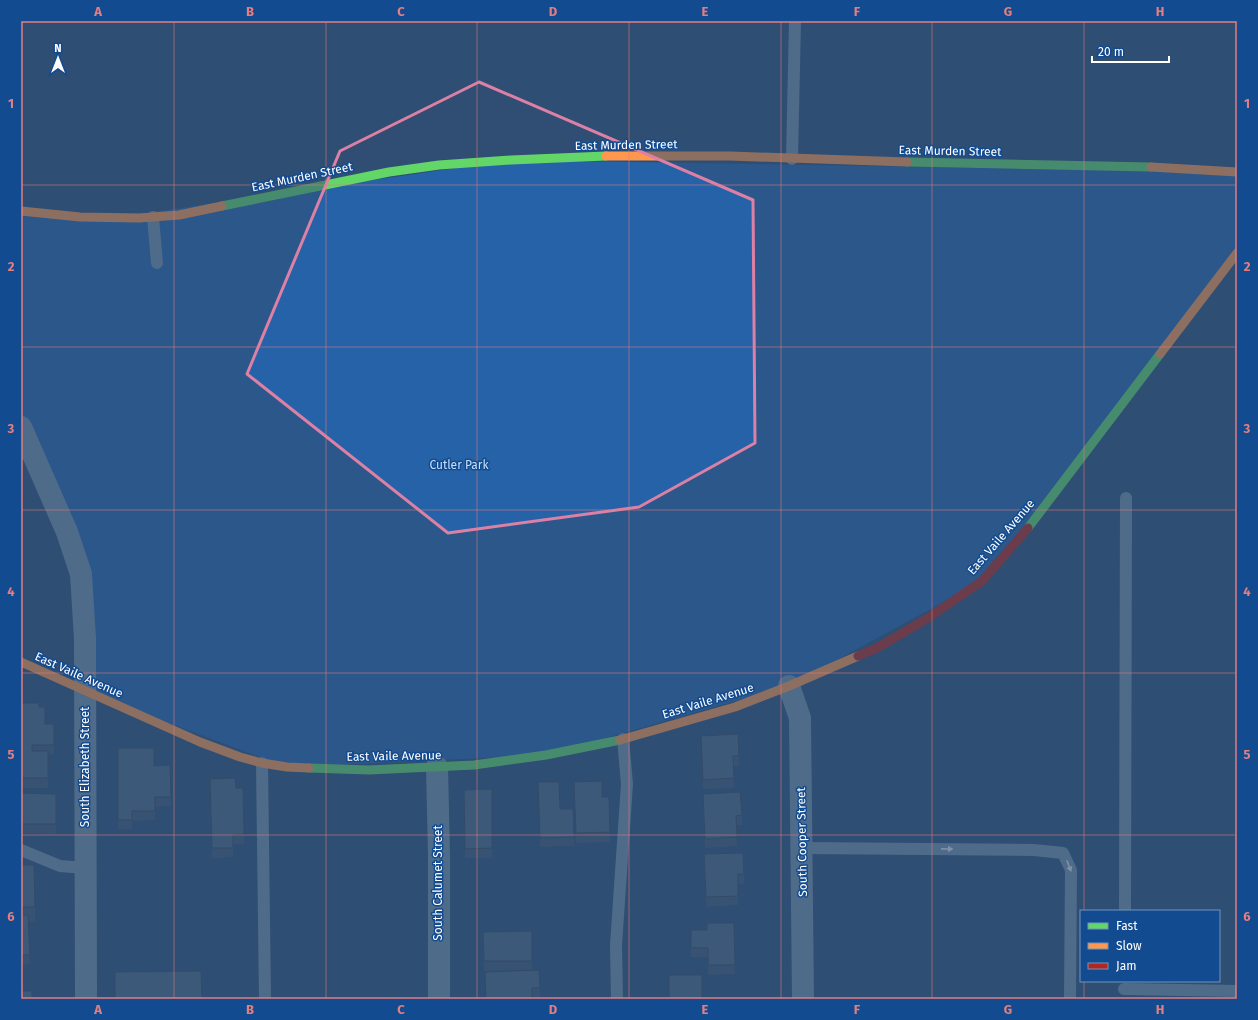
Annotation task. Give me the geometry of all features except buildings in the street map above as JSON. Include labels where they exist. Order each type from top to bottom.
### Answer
[{"type":"street","name":"East Murden Street","points":[[21,211],[105,219],[153,218],[178,215],[390,172],[439,165],[512,160],[616,156],[730,156],[936,163],[1111,165],[1237,172]]},
{"type":"street","name":"East Vaile Avenue","points":[[21,662],[85,692],[200,742],[240,757],[262,763],[287,767],[369,770],[474,765],[546,755],[623,740],[735,707],[789,686],[877,648],[928,618],[982,580],[1045,505],[1237,253]]},
{"type":"street","name":"South Elizabeth Street","points":[[21,427],[67,532],[81,574],[85,638],[86,999]]},
{"type":"street","name":"South Cooper Street","points":[[789,686],[800,718],[803,999]]},
{"type":"street","name":"South Calumet Street","points":[[437,767],[439,855],[439,999]]},
{"type":"lane","points":[[792,159],[795,21]]},
{"type":"lane","points":[[153,218],[156,263]]},
{"type":"lane","points":[[1124,910],[1126,498]]},
{"type":"lane","points":[[617,999],[616,945],[627,784],[623,740]]},
{"type":"lane","points":[[262,763],[265,999]]},
{"type":"lane","points":[[802,848],[1034,850],[1063,853],[1071,870],[1070,999]]},
{"type":"lane","points":[[21,850],[60,866],[85,868]]},
{"type":"lane","points":[[1124,990],[1237,991]]},
{"type":"highlighted area","points":[[479,82],[753,200],[755,443],[639,507],[448,533],[247,374],[340,151]]},
{"type":"green space","name":"Cutler Park","points":[[511,160],[1237,172],[1237,253],[982,581],[789,686],[546,755],[287,767],[85,692],[81,574],[21,427],[21,211],[105,219]]},
{"type":"traffic: fast","points":[[222,206],[389,172],[439,165],[606,156]]},
{"type":"traffic: fast","points":[[907,162],[1151,167]]},
{"type":"traffic: fast","points":[[1028,528],[1160,354]]},
{"type":"traffic: fast","points":[[309,768],[369,770],[474,765],[546,755],[620,740]]},
{"type":"traffic: slow","points":[[606,156],[730,156],[907,162]]},
{"type":"traffic: slow","points":[[1151,167],[1237,172]]},
{"type":"traffic: slow","points":[[21,211],[80,217],[139,218],[179,215],[222,206]]},
{"type":"traffic: slow","points":[[1160,354],[1237,253]]},
{"type":"traffic: slow","points":[[620,740],[735,707],[789,686],[858,656]]},
{"type":"traffic: slow","points":[[21,662],[200,742],[240,757],[262,763],[287,767],[309,768]]},
{"type":"traffic: jam","points":[[858,656],[877,648],[928,618],[982,581],[1028,528]]}]
